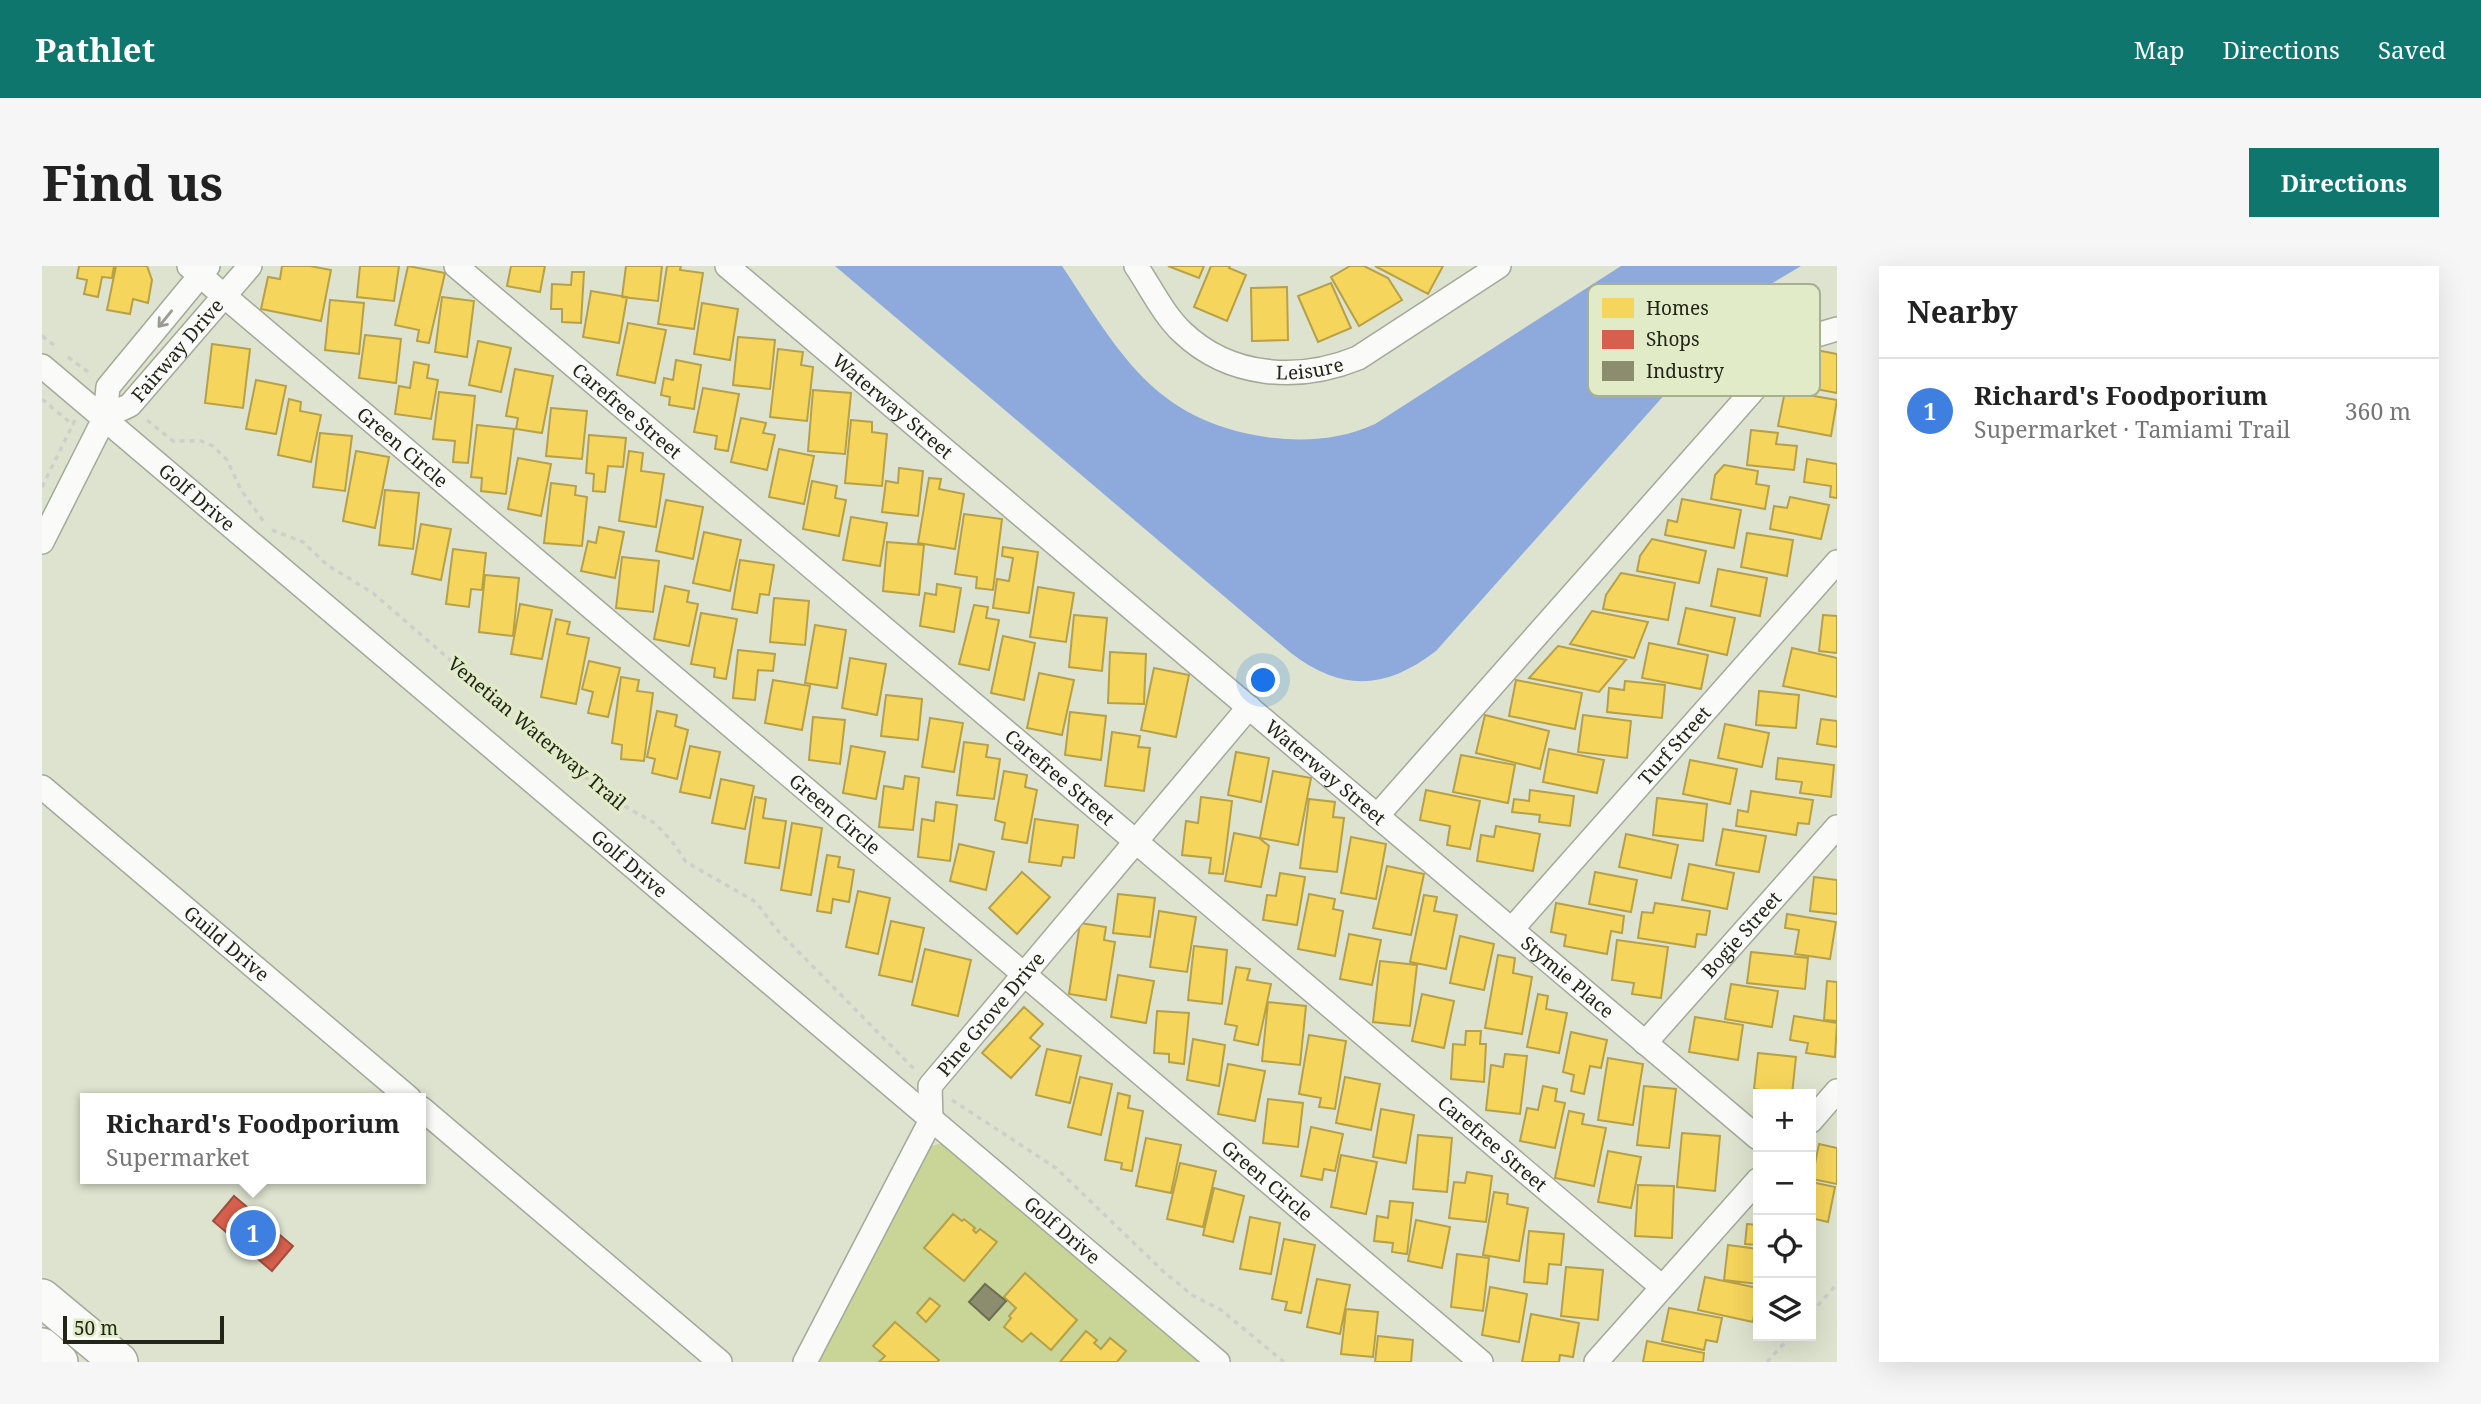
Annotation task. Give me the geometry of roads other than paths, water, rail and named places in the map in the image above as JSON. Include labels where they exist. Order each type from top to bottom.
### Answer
[{"type":"main road","points":[[42,1298],[119,1362]]},
{"type":"main road","points":[[42,1348],[59,1362]]},
{"type":"street","name":"Fairway Drive","points":[[105,417],[130,405],[250,266]]},
{"type":"street","name":"Carefree Street","points":[[456,266],[1662,1287]]},
{"type":"street","name":"Waterway Street","points":[[727,266],[1377,816],[1748,396]]},
{"type":"street","name":"Leisure","points":[[1136,266],[1171,319],[1199,345],[1237,366],[1285,374],[1312,372],[1357,358],[1499,266]]},
{"type":"street","name":"Green Circle","points":[[199,269],[223,297],[1481,1362]]},
{"type":"street","points":[[42,542],[105,417],[108,387],[199,269]]},
{"type":"street","name":"Waterway Street","points":[[1820,334],[1837,328]]},
{"type":"street","name":"Golf Drive","points":[[49,357],[85,401],[1218,1362]]},
{"type":"street","name":"Turf Street","points":[[1512,929],[1837,562]]},
{"type":"street","name":"Pine Grove Drive","points":[[805,1362],[931,1120],[930,1086],[1249,707]]},
{"type":"street","name":"Guild Drive","points":[[42,788],[403,1093]]},
{"type":"street","name":"Stymie Place","points":[[1377,816],[1753,1134]]},
{"type":"street","name":"Bogie Street","points":[[1645,1043],[1837,827]]},
{"type":"street","points":[[1816,1115],[1837,1091]]},
{"type":"street","points":[[426,1112],[720,1362]]},
{"type":"street","points":[[1596,1362],[1753,1186]]},
{"type":"water","points":[[835,266],[1062,266],[1122,354],[1143,378],[1167,398],[1195,415],[1227,428],[1266,437],[1294,439],[1335,436],[1375,424],[1588,287],[1588,396],[1663,396],[1436,651],[1399,673],[1363,681],[1328,675],[1291,653]]},
{"type":"water","points":[[1621,266],[1801,266],[1771,284],[1593,284]]},
{"type":"place","name":"Richard's Foodporium","points":[[253,1233]]}]
